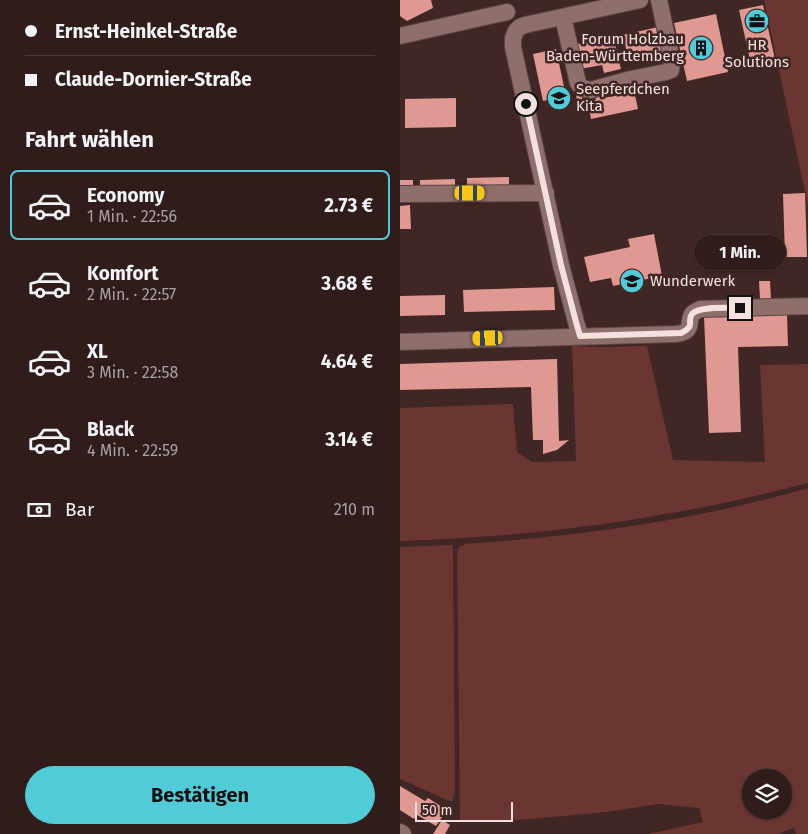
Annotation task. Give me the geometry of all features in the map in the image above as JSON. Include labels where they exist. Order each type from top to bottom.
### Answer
[{"type":"street","points":[[580,336],[561,265],[513,47],[513,38],[516,31],[525,25],[640,0]]},
{"type":"street","points":[[563,17],[578,83],[580,87],[591,90],[671,70],[672,61],[659,0]]},
{"type":"street","points":[[400,36],[506,6],[511,24],[516,31]]},
{"type":"street","points":[[400,194],[546,193]]},
{"type":"street","points":[[400,342],[681,333],[689,328],[693,313],[700,309],[808,306]]},
{"type":"shaded area","points":[[764,0],[808,0],[808,206]]},
{"type":"shaded area","points":[[572,346],[647,346],[673,460],[765,462],[760,365],[808,364],[808,483],[707,506],[605,524],[503,535],[400,541],[400,408],[513,404],[517,452],[532,462],[576,461]]},
{"type":"shaded area","points":[[808,488],[808,834],[796,834],[794,828],[777,834],[648,834],[703,822],[699,808],[659,804],[606,812],[532,819],[460,822],[457,553],[459,547],[466,544],[509,541],[638,525],[724,509]]},
{"type":"shaded area","points":[[453,545],[455,791],[452,802],[400,779],[400,547]]},
{"type":"building","points":[[400,0],[431,0],[433,8],[407,21],[400,16]]},
{"type":"building","points":[[763,5],[776,64],[752,69],[739,10]]},
{"type":"building","name":"Forum Holzbau Baden-Württemberg","points":[[716,14],[728,72],[687,81],[674,23]]},
{"type":"building","points":[[658,27],[664,56],[637,62],[635,51],[627,53],[623,35]]},
{"type":"building","points":[[613,36],[621,69],[604,73],[602,65],[580,69],[574,45]]},
{"type":"building","points":[[556,49],[566,96],[543,101],[533,54]]},
{"type":"building","points":[[637,81],[640,94],[635,95],[638,109],[591,119],[588,102],[596,100],[594,91],[601,90],[603,98],[619,95],[617,86],[623,85],[625,93],[634,91],[632,82]]},
{"type":"building","points":[[581,93],[585,110],[579,111],[576,95]]},
{"type":"building","points":[[456,98],[456,127],[405,128],[405,99]]},
{"type":"building","points":[[509,177],[509,187],[467,188],[467,178]]},
{"type":"building","points":[[455,179],[455,189],[420,189],[420,180]]},
{"type":"building","points":[[400,180],[413,180],[413,190],[400,190]]},
{"type":"building","points":[[805,193],[807,257],[785,257],[783,194]]},
{"type":"building","points":[[410,205],[411,229],[400,229],[400,206]]},
{"type":"building","points":[[654,234],[662,276],[613,286],[611,278],[590,282],[584,257],[630,247],[628,239]]},
{"type":"building","points":[[759,281],[770,281],[771,299],[760,299]]},
{"type":"building","points":[[554,287],[555,310],[464,312],[463,290]]},
{"type":"building","points":[[445,295],[445,315],[400,316],[400,296]]},
{"type":"building","points":[[787,314],[788,346],[738,347],[741,432],[709,433],[704,317]]},
{"type":"building","points":[[557,359],[559,441],[569,440],[557,450],[543,454],[543,440],[533,440],[531,387],[400,390],[400,364]]},
{"type":"building","points":[[400,786],[425,801],[428,798],[447,810],[436,826],[417,815],[414,819],[400,810]]},
{"type":"building","points":[[442,820],[450,825],[445,834],[433,834]]},
{"type":"place","name":"HR Solutions","points":[[757,21]]},
{"type":"place","name":"Forum Holzbau Baden-Württemberg","points":[[701,48]]},
{"type":"place","name":"Seepferdchen Kita","points":[[559,98]]},
{"type":"place","name":"Wunderwerk","points":[[632,281]]},
{"type":"route","points":[[526,104],[561,265],[580,336],[676,334],[689,328],[693,313],[700,309],[740,308]]}]
